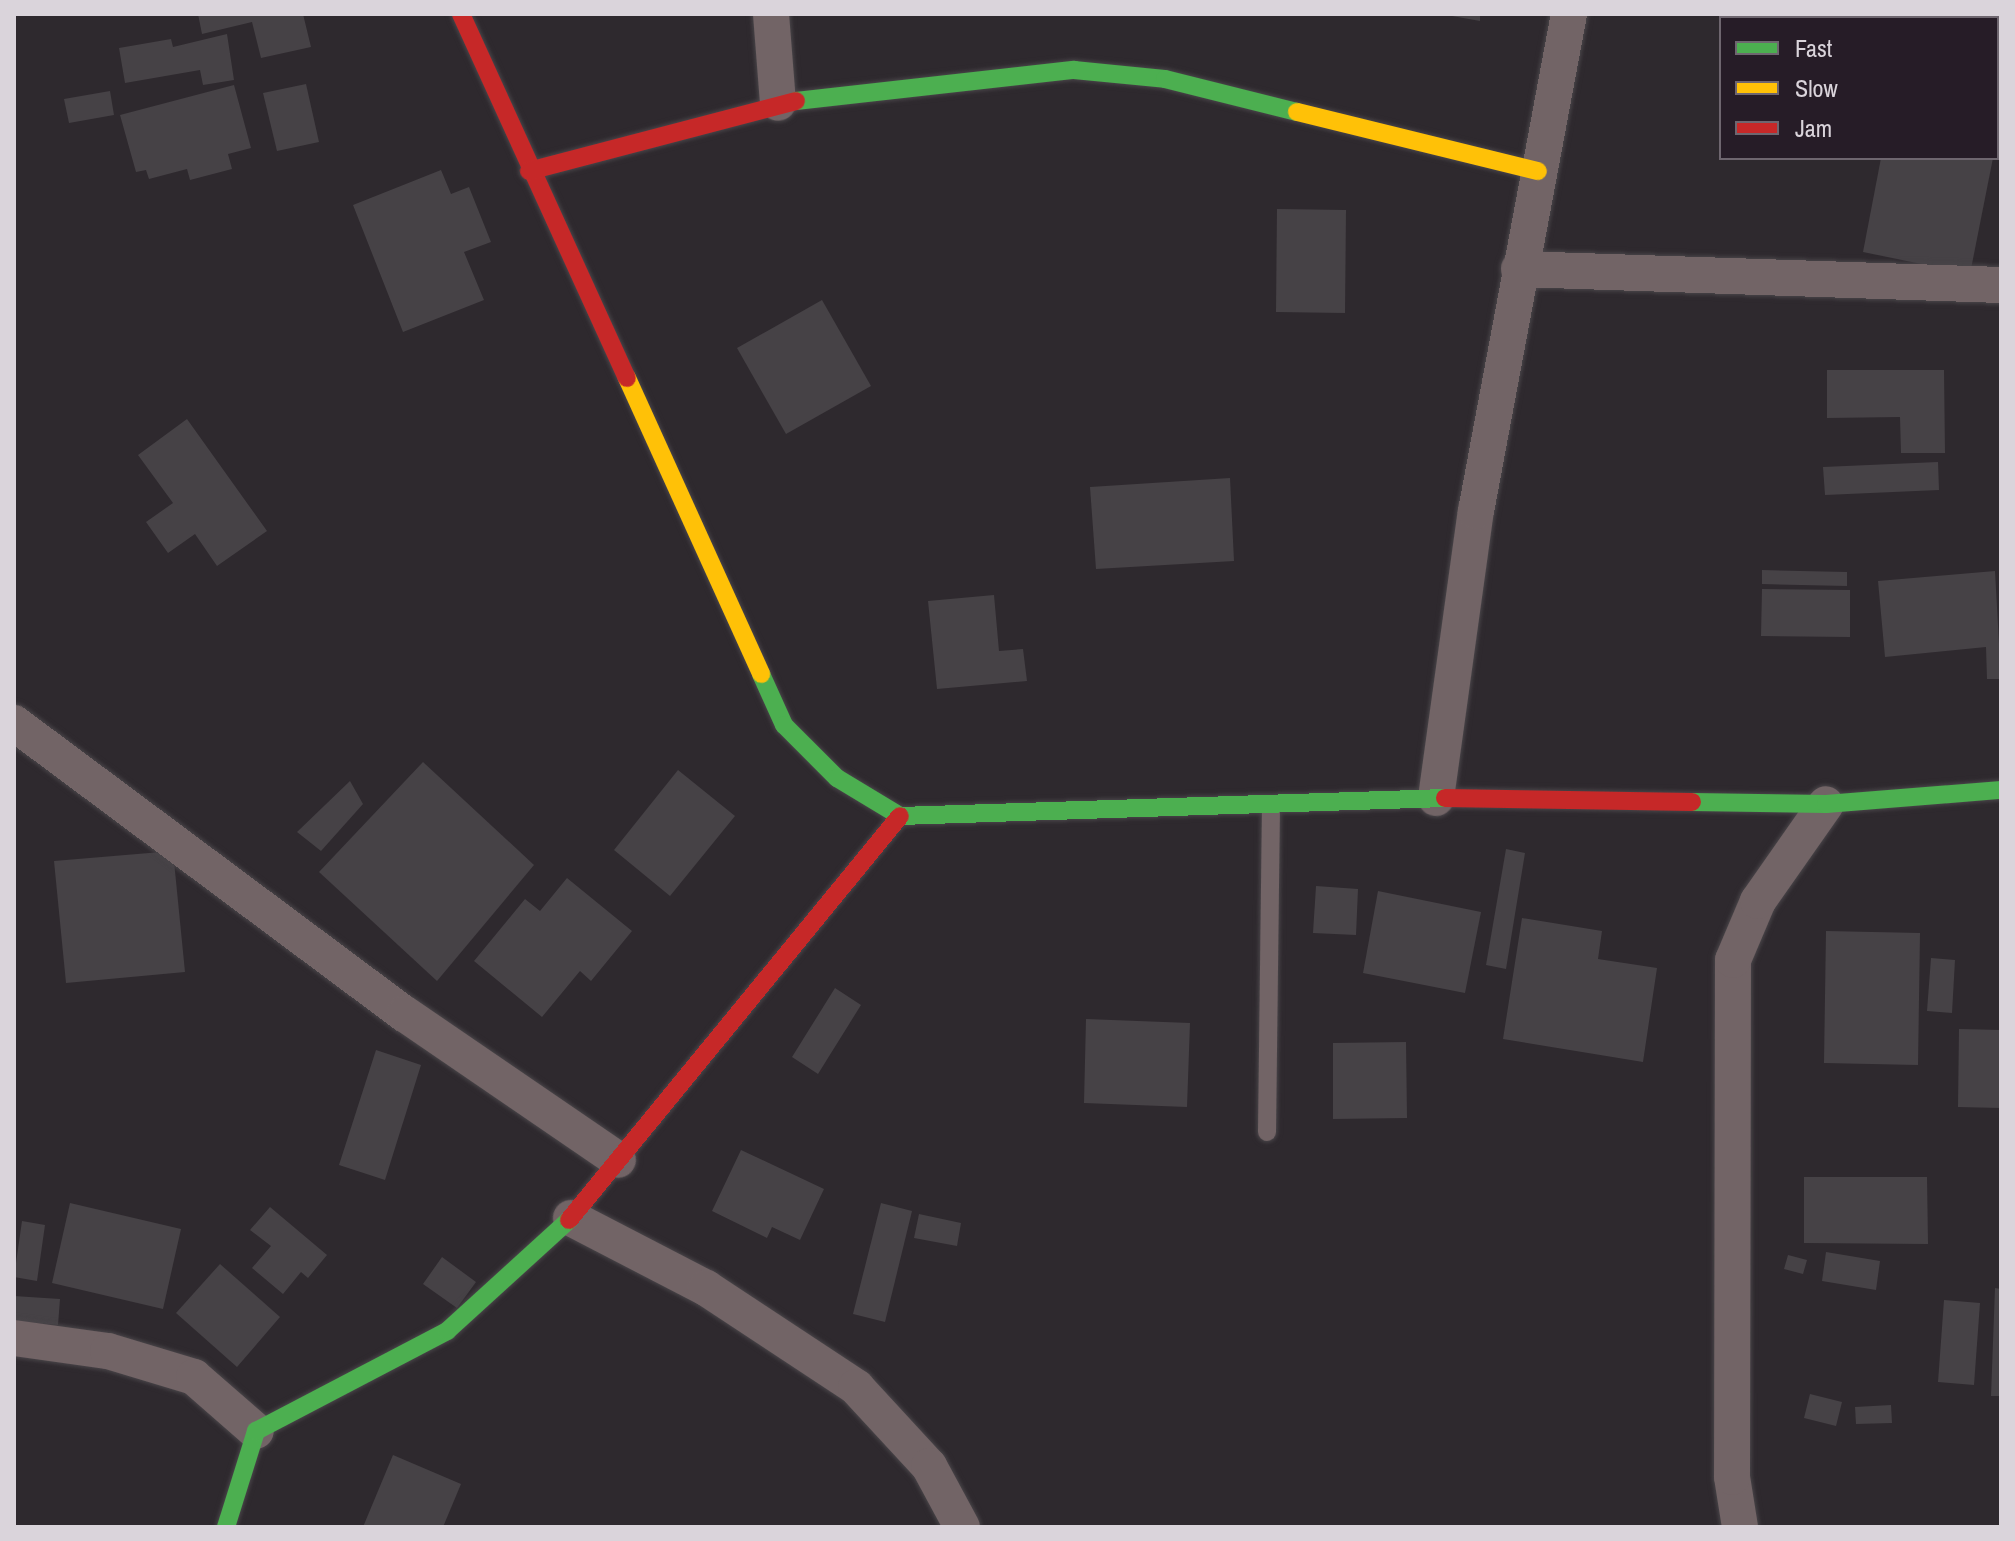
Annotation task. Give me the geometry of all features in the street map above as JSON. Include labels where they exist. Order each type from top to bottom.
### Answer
[{"type":"street","points":[[461,14],[529,171],[784,725],[837,778],[900,816],[1436,798],[1826,804],[2001,790]]},
{"type":"street","points":[[771,14],[778,103]]},
{"type":"street","points":[[1436,798],[1476,511],[1569,14]]},
{"type":"street","points":[[529,171],[778,103],[1074,70],[1165,79],[1538,171]]},
{"type":"street","points":[[1519,269],[2001,285]]},
{"type":"street","points":[[14,723],[405,1014],[618,1160]]},
{"type":"street","points":[[1740,1527],[1732,1477],[1728,1132],[1733,960],[1758,901],[1826,804]]},
{"type":"street","points":[[226,1527],[256,1431],[447,1331],[571,1218],[900,816]]},
{"type":"street","points":[[571,1218],[706,1288],[856,1387],[929,1466],[962,1527]]},
{"type":"street","points":[[14,1338],[108,1351],[194,1377],[256,1431]]},
{"type":"lane","points":[[1267,1132],[1271,804]]},
{"type":"building","points":[[198,14],[303,14],[311,47],[261,58],[252,22],[202,34]]},
{"type":"building","points":[[1441,14],[1480,14],[1480,21]]},
{"type":"building","points":[[227,34],[234,80],[203,85],[200,70],[125,83],[119,48],[171,39],[173,47]]},
{"type":"building","points":[[1999,38],[2001,38],[1999,98]]},
{"type":"building","points":[[306,84],[319,142],[277,151],[263,93]]},
{"type":"building","points":[[234,85],[251,148],[228,154],[232,169],[190,180],[187,169],[149,179],[146,170],[136,172],[120,115]]},
{"type":"building","points":[[110,91],[114,115],[69,123],[64,99]]},
{"type":"building","points":[[1881,160],[1993,160],[1970,274],[1863,252]]},
{"type":"building","points":[[441,170],[451,194],[469,187],[491,242],[464,252],[484,300],[403,332],[353,205]]},
{"type":"building","points":[[1277,209],[1346,210],[1345,313],[1276,312]]},
{"type":"building","points":[[822,300],[871,386],[786,434],[737,348]]},
{"type":"building","points":[[1827,370],[1944,370],[1945,453],[1901,453],[1900,417],[1827,418]]},
{"type":"building","points":[[187,419],[267,531],[217,566],[195,534],[168,553],[146,522],[173,503],[138,455]]},
{"type":"building","points":[[1938,462],[1939,490],[1825,495],[1823,467]]},
{"type":"building","points":[[1230,478],[1234,561],[1096,569],[1090,487]]},
{"type":"building","points":[[1762,570],[1847,572],[1847,586],[1762,584]]},
{"type":"building","points":[[1995,571],[2001,679],[1987,679],[1986,647],[1885,657],[1878,581]]},
{"type":"building","points":[[1762,589],[1850,590],[1850,637],[1761,636]]},
{"type":"building","points":[[994,595],[999,651],[1023,649],[1027,681],[937,689],[928,601]]},
{"type":"building","points":[[423,762],[534,865],[437,981],[319,872]]},
{"type":"building","points":[[678,770],[735,816],[670,896],[614,850]]},
{"type":"building","points":[[350,781],[363,804],[321,851],[297,832]]},
{"type":"building","points":[[1506,849],[1525,853],[1506,969],[1486,965]]},
{"type":"building","points":[[173,851],[185,972],[66,983],[54,861]]},
{"type":"building","points":[[567,878],[632,931],[591,981],[580,971],[542,1017],[474,961],[525,899],[540,911]]},
{"type":"building","points":[[1316,886],[1358,889],[1356,935],[1313,933]]},
{"type":"building","points":[[1378,891],[1481,912],[1465,993],[1363,973]]},
{"type":"building","points":[[1522,918],[1602,931],[1598,959],[1657,968],[1643,1062],[1503,1039]]},
{"type":"building","points":[[1826,931],[1920,933],[1918,1065],[1824,1063]]},
{"type":"building","points":[[1931,958],[1955,960],[1952,1013],[1927,1011]]},
{"type":"building","points":[[835,988],[861,1005],[818,1074],[792,1057]]},
{"type":"building","points":[[1086,1019],[1190,1023],[1187,1107],[1084,1103]]},
{"type":"building","points":[[1959,1029],[2001,1030],[2001,1108],[1958,1107]]},
{"type":"building","points":[[1406,1042],[1407,1118],[1333,1119],[1333,1043]]},
{"type":"building","points":[[376,1050],[421,1065],[385,1180],[339,1165]]},
{"type":"building","points":[[741,1150],[824,1189],[800,1240],[772,1227],[767,1238],[712,1211]]},
{"type":"building","points":[[1804,1177],[1927,1177],[1928,1244],[1804,1243]]},
{"type":"building","points":[[70,1203],[181,1229],[163,1309],[52,1283]]},
{"type":"building","points":[[881,1203],[912,1211],[885,1322],[853,1314]]},
{"type":"building","points":[[270,1207],[327,1255],[308,1278],[301,1272],[283,1294],[252,1268],[271,1246],[250,1230]]},
{"type":"building","points":[[919,1214],[961,1223],[957,1246],[914,1238]]},
{"type":"building","points":[[22,1221],[45,1225],[37,1281],[14,1277]]},
{"type":"building","points":[[1826,1252],[1880,1261],[1876,1290],[1822,1281]]},
{"type":"building","points":[[1788,1255],[1807,1260],[1803,1274],[1784,1269]]},
{"type":"building","points":[[442,1257],[476,1282],[457,1308],[423,1284]]},
{"type":"building","points":[[220,1264],[280,1317],[237,1367],[176,1313]]},
{"type":"building","points":[[1995,1288],[2001,1289],[2001,1396],[1991,1396]]},
{"type":"building","points":[[14,1296],[60,1299],[58,1325],[14,1321]]},
{"type":"building","points":[[1944,1300],[1980,1303],[1974,1385],[1938,1382]]},
{"type":"building","points":[[1810,1394],[1842,1402],[1836,1426],[1804,1418]]},
{"type":"building","points":[[1891,1405],[1892,1423],[1856,1424],[1855,1407]]},
{"type":"building","points":[[393,1455],[461,1484],[443,1527],[363,1527]]},
{"type":"traffic: fast","points":[[796,101],[1074,70],[1165,79],[1297,112]]},
{"type":"traffic: fast","points":[[761,674],[784,725],[837,778],[900,816],[1445,798]]},
{"type":"traffic: fast","points":[[1692,802],[1826,804],[2001,790]]},
{"type":"traffic: fast","points":[[226,1527],[256,1431],[447,1331],[569,1220]]},
{"type":"traffic: slow","points":[[1297,112],[1538,171]]},
{"type":"traffic: slow","points":[[627,378],[761,674]]},
{"type":"traffic: jam","points":[[461,14],[627,378]]},
{"type":"traffic: jam","points":[[529,171],[796,101]]},
{"type":"traffic: jam","points":[[1445,798],[1692,802]]},
{"type":"traffic: jam","points":[[569,1220],[900,816]]}]
